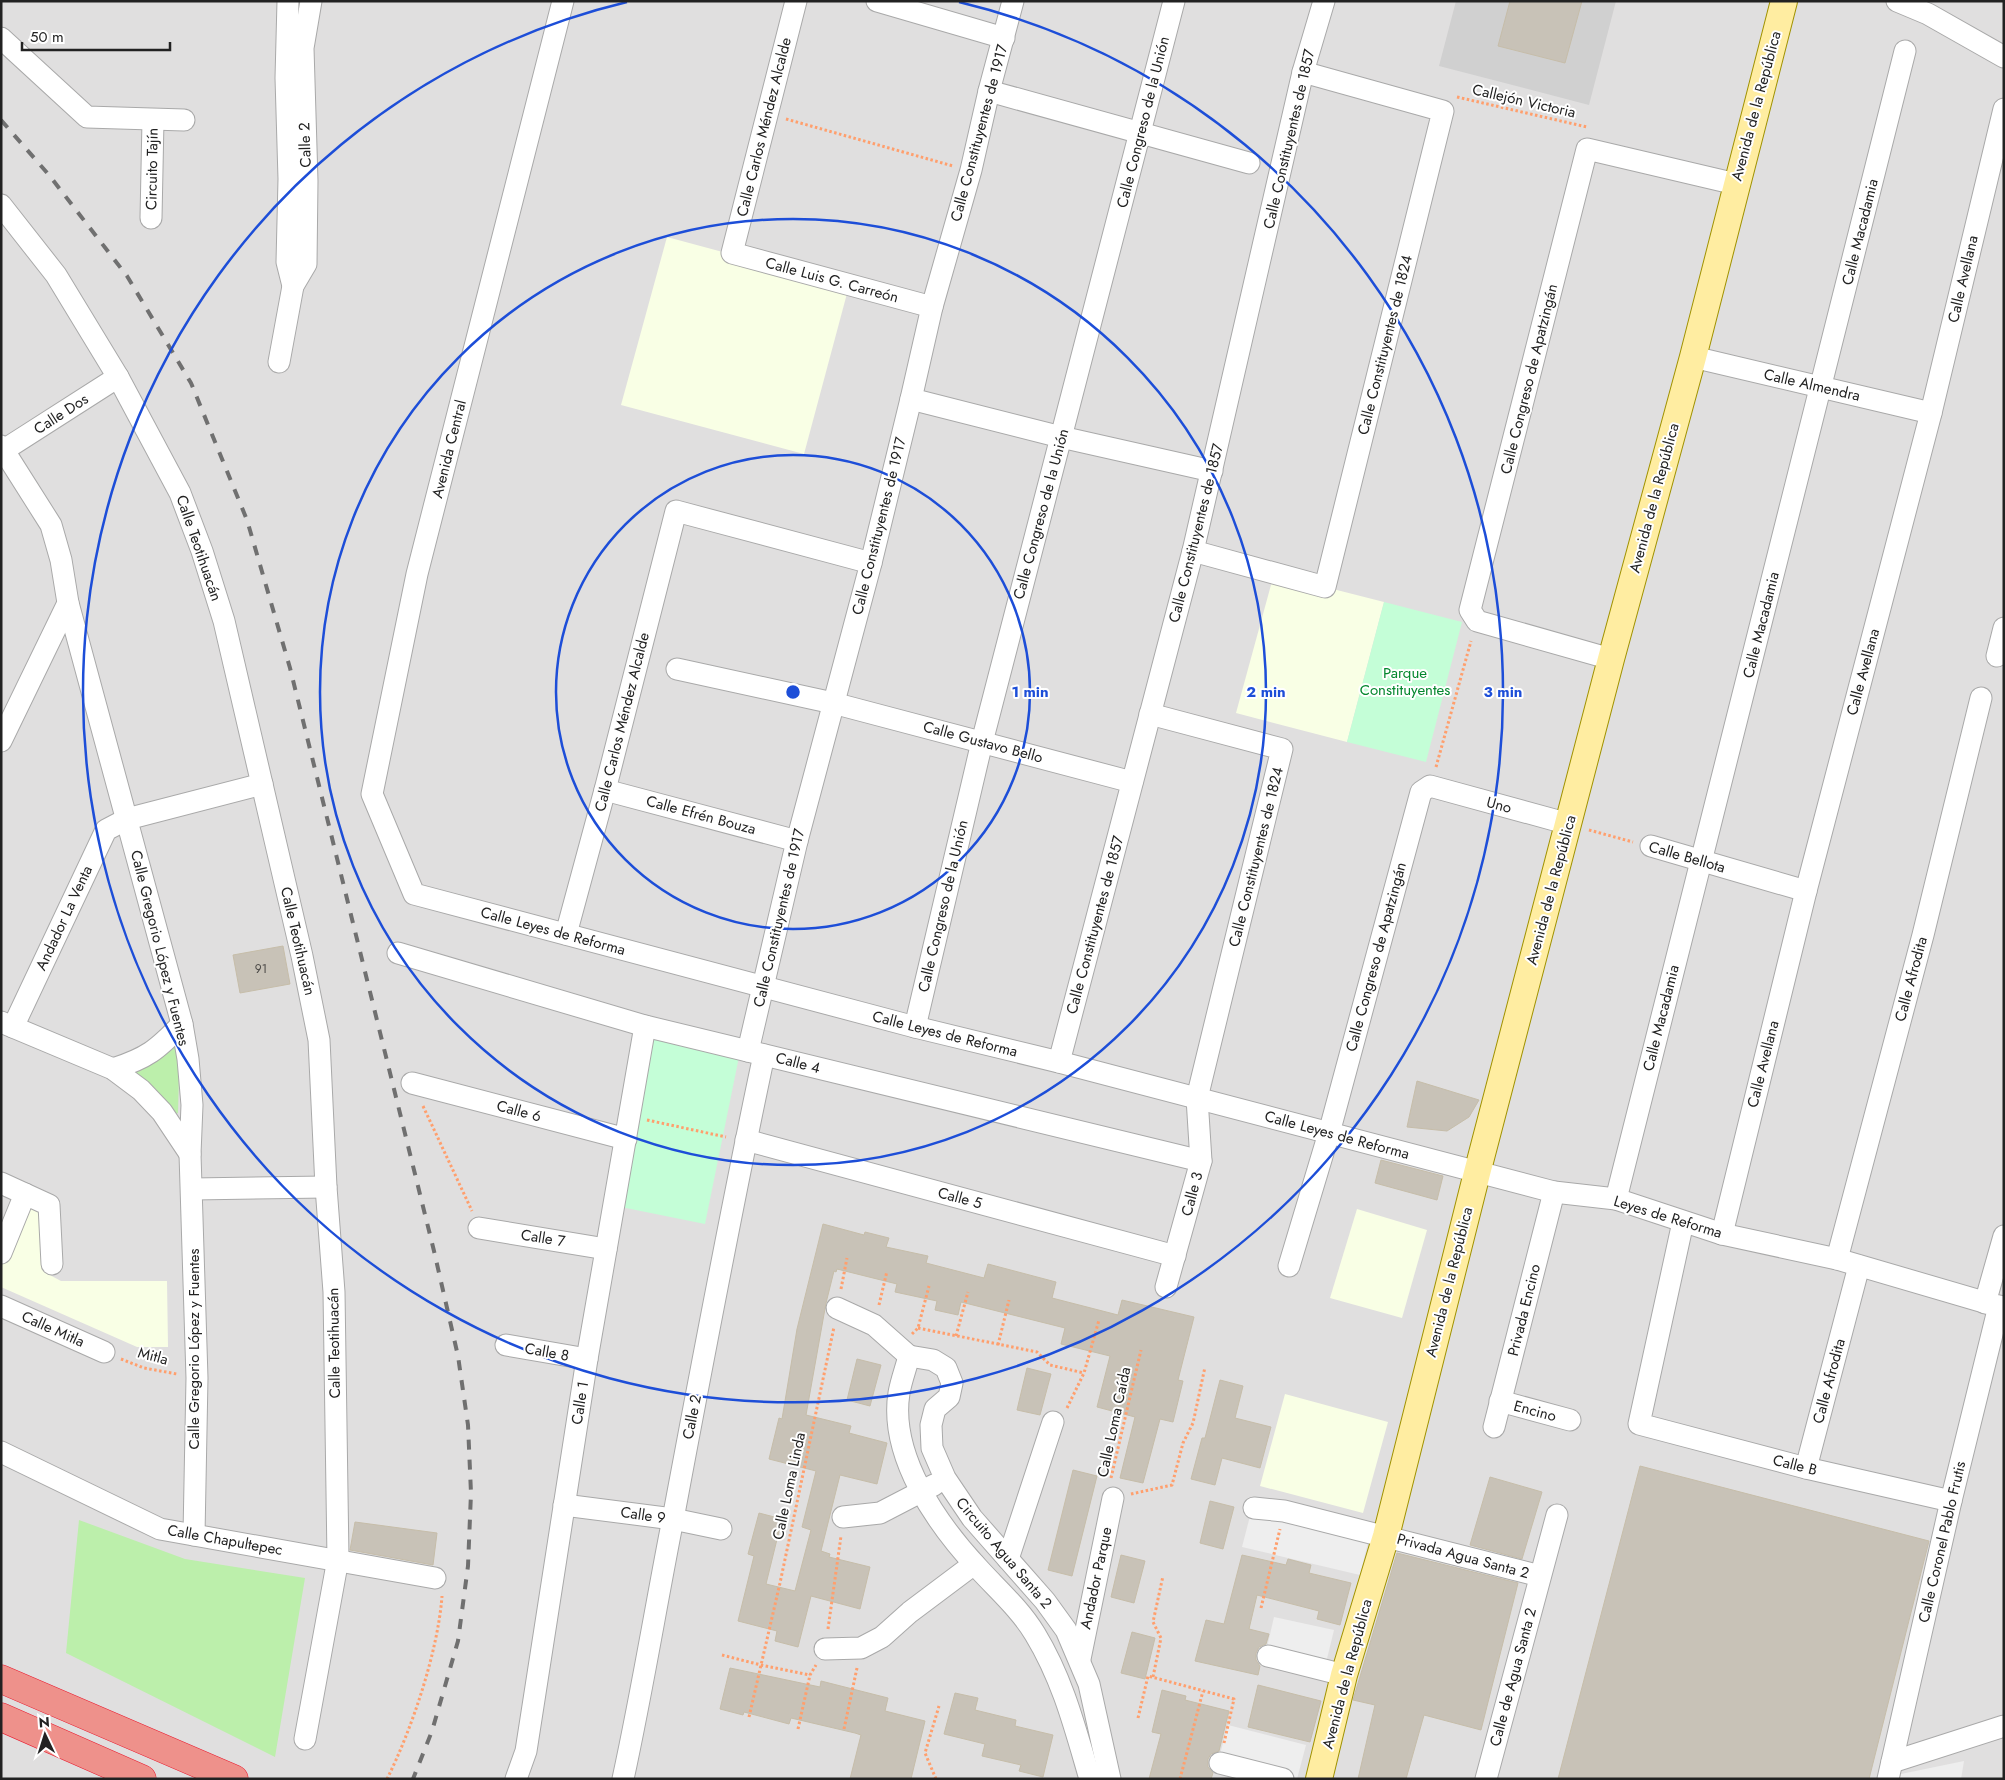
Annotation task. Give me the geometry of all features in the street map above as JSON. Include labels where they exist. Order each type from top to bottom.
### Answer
[{"type":"highway","points":[[1,1679],[234,1779]]},
{"type":"highway","points":[[1,1716],[142,1779]]},
{"type":"main road","name":"Avenida de la República","points":[[1319,1779],[1344,1675],[1386,1536],[1477,1172],[1611,660],[1693,357],[1784,1]]},
{"type":"street","name":"Calle 2","points":[[279,362],[292,286],[288,262],[289,179],[286,68],[288,1]]},
{"type":"street","name":"Calle 2","points":[[292,286],[306,264],[307,181],[302,58],[312,1]]},
{"type":"street","name":"Avenida Central","points":[[414,894],[372,794],[417,574],[563,1]]},
{"type":"street","name":"Calle Carlos Méndez Alcalde","points":[[732,254],[796,1]]},
{"type":"street","points":[[877,1],[1004,38]]},
{"type":"street","name":"Calle Constituyentes de 1917","points":[[756,1053],[763,986],[797,841],[871,563],[932,308],[971,170],[989,91],[1013,1]]},
{"type":"street","name":"Calle Congreso de la Unión","points":[[915,1027],[982,742],[1142,132],[1174,1]]},
{"type":"street","name":"Calle Constituyentes de 1857","points":[[1059,1062],[1193,552],[1303,72],[1324,1]]},
{"type":"street","points":[[1897,1],[1928,14],[2004,57]]},
{"type":"street","name":"Circuito Tajín","points":[[1,38],[88,117],[184,120]]},
{"type":"street","name":"Calle Macadamia","points":[[1616,1199],[1905,51]]},
{"type":"street","points":[[1303,72],[1443,112]]},
{"type":"street","points":[[989,91],[1250,163]]},
{"type":"street","name":"Calle Avellana","points":[[1722,1234],[1806,892],[1931,412],[2004,109]]},
{"type":"street","name":"Calle Constituyentes de 1824","points":[[1193,552],[1324,587],[1443,112]]},
{"type":"street","name":"Circuito Tajín","points":[[151,218],[153,120]]},
{"type":"street","points":[[1587,149],[1736,184]]},
{"type":"street","name":"Calle Congreso de Apatzingán","points":[[1477,621],[1470,610],[1587,149]]},
{"type":"street","name":"Calle Teotihuacán","points":[[1,204],[56,275],[118,377],[180,493],[202,551],[224,621],[302,956],[319,1040],[326,1187],[334,1292],[338,1560],[305,1739]]},
{"type":"street","name":"Calle Luis G. Carreón","points":[[732,254],[932,308]]},
{"type":"street","name":"Calle Almendra","points":[[1693,357],[1931,412]]},
{"type":"street","name":"Calle Dos","points":[[3,448],[118,377]]},
{"type":"street","points":[[911,399],[1061,437],[1212,471]]},
{"type":"street","name":"Calle Gregorio López y Fuentes","points":[[3,448],[51,525],[61,560],[68,603],[182,1024],[188,1059],[192,1105],[190,1154],[197,1378],[194,1535]]},
{"type":"street","name":"Calle Carlos Méndez Alcalde","points":[[566,934],[605,790],[676,511],[871,563]]},
{"type":"street","points":[[3,733],[68,603]]},
{"type":"street","points":[[1477,621],[1611,660]]},
{"type":"street","points":[[1997,656],[2004,628]]},
{"type":"street","name":"Calle Gustavo Bello","points":[[677,669],[833,703],[1132,782]]},
{"type":"street","name":"Calle Afrodita","points":[[1837,1259],[1923,935],[1981,698]]},
{"type":"street","name":"Calle Constituyentes de 1824","points":[[1150,714],[1282,748],[1198,1098]]},
{"type":"street","name":"Andador La Venta","points":[[7,1024],[106,830],[127,819],[262,784]]},
{"type":"street","name":"Calle Congreso de Apatzingán","points":[[1289,1266],[1330,1133],[1421,792],[1430,786]]},
{"type":"street","name":"Uno","points":[[1430,786],[1569,824]]},
{"type":"street","name":"Calle Efrén Bouza","points":[[605,790],[797,841]]},
{"type":"street","name":"Calle Bellota","points":[[1652,846],[1806,892]]},
{"type":"street","name":"Calle Leyes de Reforma","points":[[414,894],[915,1027],[1059,1062],[1477,1172]]},
{"type":"street","name":"Calle 4","points":[[398,953],[645,1026],[1201,1161]]},
{"type":"street","points":[[7,1024],[113,1069],[141,1090],[162,1112],[190,1154]]},
{"type":"street","points":[[113,1069],[138,1061],[146,1056],[161,1046],[182,1024]]},
{"type":"street","name":"Calle 1","points":[[516,1779],[526,1752],[587,1359],[645,1026]]},
{"type":"street","name":"Calle 2","points":[[623,1779],[639,1708],[673,1519],[745,1145],[756,1053]]},
{"type":"street","name":"Calle 6","points":[[412,1083],[626,1139]]},
{"type":"street","name":"Calle 3","points":[[1166,1287],[1201,1161],[1198,1098]]},
{"type":"street","name":"Calle 5","points":[[745,1145],[1175,1256]]},
{"type":"street","name":"Leyes de Reforma","points":[[1477,1172],[1554,1192],[1616,1199],[1722,1234],[1837,1259],[1860,1266]]},
{"type":"street","points":[[1,1183],[49,1205],[52,1264]]},
{"type":"street","points":[[192,1189],[326,1187]]},
{"type":"street","name":"Privada Encino","points":[[1494,1427],[1554,1192]]},
{"type":"street","points":[[1,1253],[26,1194]]},
{"type":"street","name":"Calle B","points":[[1683,1222],[1639,1424],[1806,1468],[1951,1501]]},
{"type":"street","name":"Calle 7","points":[[480,1228],[606,1249]]},
{"type":"street","name":"Calle Coronel Pablo Frutis","points":[[1890,1770],[1996,1306],[2004,1236]]},
{"type":"street","points":[[1860,1266],[1996,1306]]},
{"type":"street","name":"Calle Afrodita","points":[[1806,1468],[1860,1266]]},
{"type":"street","name":"Calle Mitla","points":[[1,1306],[104,1352]]},
{"type":"street","points":[[838,1308],[874,1325],[904,1351]]},
{"type":"street","name":"Calle 8","points":[[506,1345],[587,1359]]},
{"type":"street","name":"Circuito Agua Santa 2","points":[[1090,1779],[1064,1690],[1034,1632],[974,1564],[946,1529],[921,1492],[906,1457],[899,1423],[899,1394],[904,1351],[933,1360],[946,1368],[952,1383],[948,1397],[935,1409],[931,1425],[932,1448],[945,1478],[972,1518],[1045,1601],[1066,1630],[1080,1659],[1089,1684],[1110,1779]]},
{"type":"street","name":"Encino","points":[[1500,1401],[1570,1420]]},
{"type":"street","points":[[1008,1558],[1053,1422]]},
{"type":"street","name":"Calle Chapultepec","points":[[1,1452],[160,1528],[435,1578]]},
{"type":"street","points":[[843,1517],[880,1513],[945,1478]]},
{"type":"street","name":"Andador Parque","points":[[1080,1659],[1113,1498]]},
{"type":"street","name":"Calle 9","points":[[564,1505],[673,1519],[721,1529]]},
{"type":"street","name":"Privada Agua Santa 2","points":[[1254,1508],[1284,1511],[1540,1576]]},
{"type":"street","name":"Calle de Agua Santa 2","points":[[1486,1779],[1557,1515]]},
{"type":"street","points":[[825,1650],[862,1648],[882,1637],[910,1612],[974,1564]]},
{"type":"street","points":[[1268,1656],[1344,1675]]},
{"type":"street","points":[[1890,1770],[2004,1726]]},
{"type":"street","points":[[1220,1763],[1283,1779]]},
{"type":"path","name":"Callejón Victoria","points":[[1443,112],[1446,95],[1592,129],[1587,149]]},
{"type":"path","points":[[767,114],[971,170]]},
{"type":"path","points":[[1430,786],[1477,621]]},
{"type":"path","name":"Calle Bellota","points":[[1569,824],[1652,846]]},
{"type":"path","points":[[412,1083],[480,1228]]},
{"type":"path","points":[[667,1124],[723,1135],[745,1145]]},
{"type":"path","name":"Calle Loma Linda","points":[[749,1717],[838,1308],[847,1258]]},
{"type":"path","points":[[874,1325],[887,1271]]},
{"type":"path","points":[[904,1351],[918,1328],[929,1286]]},
{"type":"path","points":[[956,1336],[968,1292]]},
{"type":"path","points":[[998,1345],[1009,1300]]},
{"type":"path","points":[[1053,1422],[1068,1406],[1084,1373],[1099,1320]]},
{"type":"path","points":[[918,1328],[1037,1352],[1050,1365],[1084,1373]]},
{"type":"path","name":"Calle Loma Caída","points":[[1113,1498],[1111,1480],[1141,1350]]},
{"type":"path","name":"Mitla","points":[[104,1352],[144,1368],[197,1378]]},
{"type":"path","points":[[1113,1498],[1172,1485],[1183,1443],[1193,1424],[1206,1368]]},
{"type":"path","points":[[1261,1608],[1284,1511]]},
{"type":"path","points":[[798,1729],[810,1675],[825,1650],[843,1517]]},
{"type":"path","points":[[1153,1677],[1161,1638],[1153,1622],[1163,1576]]},
{"type":"path","points":[[387,1779],[412,1716],[440,1620],[443,1590],[440,1582],[435,1578]]},
{"type":"path","points":[[844,1729],[862,1648]]},
{"type":"path","points":[[722,1655],[810,1675]]},
{"type":"path","points":[[1138,1718],[1148,1676],[1234,1699],[1220,1763]]},
{"type":"path","points":[[1180,1779],[1204,1691]]},
{"type":"path","points":[[936,1779],[925,1754],[939,1706]]},
{"type":"shaded area","points":[[1,1],[2004,1],[2004,1779],[1,1779]]},
{"type":"shaded area","points":[[1456,1],[1616,1],[1589,105],[1439,66]]},
{"type":"shaded area","points":[[667,237],[849,286],[804,454],[621,405]]},
{"type":"shaded area","points":[[1274,574],[1384,602],[1347,742],[1236,713]]},
{"type":"shaded area","points":[[24,1199],[41,1203],[46,1273],[61,1281],[167,1281],[168,1347],[137,1347],[1,1287],[1,1255]]},
{"type":"shaded area","points":[[1357,1209],[1427,1230],[1402,1318],[1330,1298]]},
{"type":"shaded area","points":[[1285,1394],[1388,1422],[1363,1513],[1260,1486]]},
{"type":"shaded area","points":[[1255,1497],[1372,1526],[1360,1575],[1242,1547]]},
{"type":"shaded area","points":[[1274,1617],[1334,1630],[1322,1679],[1263,1665]]},
{"type":"shaded area","points":[[1228,1725],[1306,1745],[1297,1779],[1242,1779],[1215,1772]]},
{"type":"shaded area","points":[[1964,1761],[1961,1779],[1900,1779],[1901,1774]]},
{"type":"green space","name":"Parque Constituyentes","points":[[1384,602],[1462,622],[1426,762],[1347,742]]},
{"type":"green space","points":[[652,1029],[741,1047],[705,1224],[616,1206]]},
{"type":"green space","points":[[175,1036],[179,1075],[178,1113],[172,1116],[156,1092],[124,1062]]},
{"type":"green space","points":[[79,1520],[185,1559],[305,1578],[275,1757],[66,1653]]},
{"type":"building","points":[[1510,1],[1582,1],[1565,63],[1498,46]]},
{"type":"building","points":[[283,946],[290,984],[240,993],[233,955]]},
{"type":"building","points":[[1417,1081],[1479,1100],[1469,1117],[1447,1131],[1407,1127]]},
{"type":"building","points":[[1381,1160],[1443,1176],[1437,1200],[1375,1183]]},
{"type":"building","points":[[823,1224],[864,1235],[865,1232],[889,1238],[886,1247],[928,1256],[926,1263],[984,1278],[988,1264],[1056,1282],[1052,1298],[1118,1315],[1122,1300],[1194,1317],[1178,1380],[1183,1381],[1173,1422],[1160,1419],[1143,1483],[1120,1478],[1135,1417],[1097,1407],[1110,1356],[1061,1344],[1065,1328],[961,1302],[958,1315],[935,1310],[937,1301],[895,1292],[897,1284],[837,1269],[836,1272],[834,1271],[826,1303],[806,1415],[851,1426],[849,1433],[887,1443],[877,1484],[840,1475],[821,1551],[830,1554],[829,1557],[870,1567],[860,1609],[811,1596],[798,1647],[775,1641],[777,1631],[738,1621],[754,1556],[748,1554],[759,1513],[782,1519],[766,1584],[795,1591],[811,1530],[802,1527],[816,1471],[769,1459],[779,1418],[782,1419],[797,1329]]},
{"type":"building","points":[[857,1359],[881,1365],[870,1406],[847,1400]]},
{"type":"building","points":[[1027,1368],[1051,1374],[1040,1415],[1017,1410]]},
{"type":"building","points":[[1220,1380],[1243,1386],[1235,1418],[1271,1427],[1260,1468],[1222,1458],[1215,1485],[1191,1479],[1202,1438],[1205,1438]]},
{"type":"building","points":[[1640,1466],[1929,1541],[1869,1779],[1558,1779]]},
{"type":"building","points":[[1073,1470],[1097,1476],[1072,1576],[1048,1570]]},
{"type":"building","points":[[1490,1477],[1542,1492],[1522,1559],[1470,1545]]},
{"type":"building","points":[[1210,1501],[1234,1507],[1223,1549],[1200,1543]]},
{"type":"building","points":[[355,1522],[437,1533],[433,1565],[350,1550]]},
{"type":"building","points":[[1397,1553],[1518,1583],[1481,1730],[1424,1715],[1406,1779],[1358,1779],[1375,1705],[1353,1700]]},
{"type":"building","points":[[1121,1555],[1145,1561],[1134,1603],[1111,1597]]},
{"type":"building","points":[[1242,1555],[1286,1565],[1288,1559],[1311,1565],[1309,1573],[1351,1583],[1340,1625],[1317,1619],[1319,1611],[1257,1595],[1249,1629],[1269,1634],[1266,1644],[1259,1647],[1256,1653],[1256,1660],[1260,1666],[1258,1675],[1195,1661],[1206,1620],[1224,1624]]},
{"type":"building","points":[[1132,1632],[1155,1638],[1145,1679],[1121,1673]]},
{"type":"building","points":[[730,1668],[820,1687],[821,1681],[888,1698],[885,1711],[925,1721],[911,1779],[850,1779],[861,1735],[791,1718],[789,1724],[744,1712],[743,1715],[720,1709]]},
{"type":"building","points":[[1258,1685],[1321,1701],[1310,1742],[1248,1727]]},
{"type":"building","points":[[1162,1690],[1186,1696],[1185,1700],[1229,1711],[1219,1751],[1211,1754],[1208,1759],[1208,1767],[1213,1773],[1211,1779],[1149,1779],[1161,1734],[1152,1732]]},
{"type":"building","points":[[955,1693],[978,1698],[975,1710],[1016,1720],[1015,1726],[1053,1735],[1043,1777],[1019,1771],[1021,1765],[982,1756],[985,1744],[944,1734]]},
{"type":"railway","points":[[1,120],[49,175],[127,276],[191,383],[247,520],[290,668],[434,1251],[458,1356],[468,1425],[471,1493],[468,1566],[458,1641],[432,1731],[413,1779]]}]
